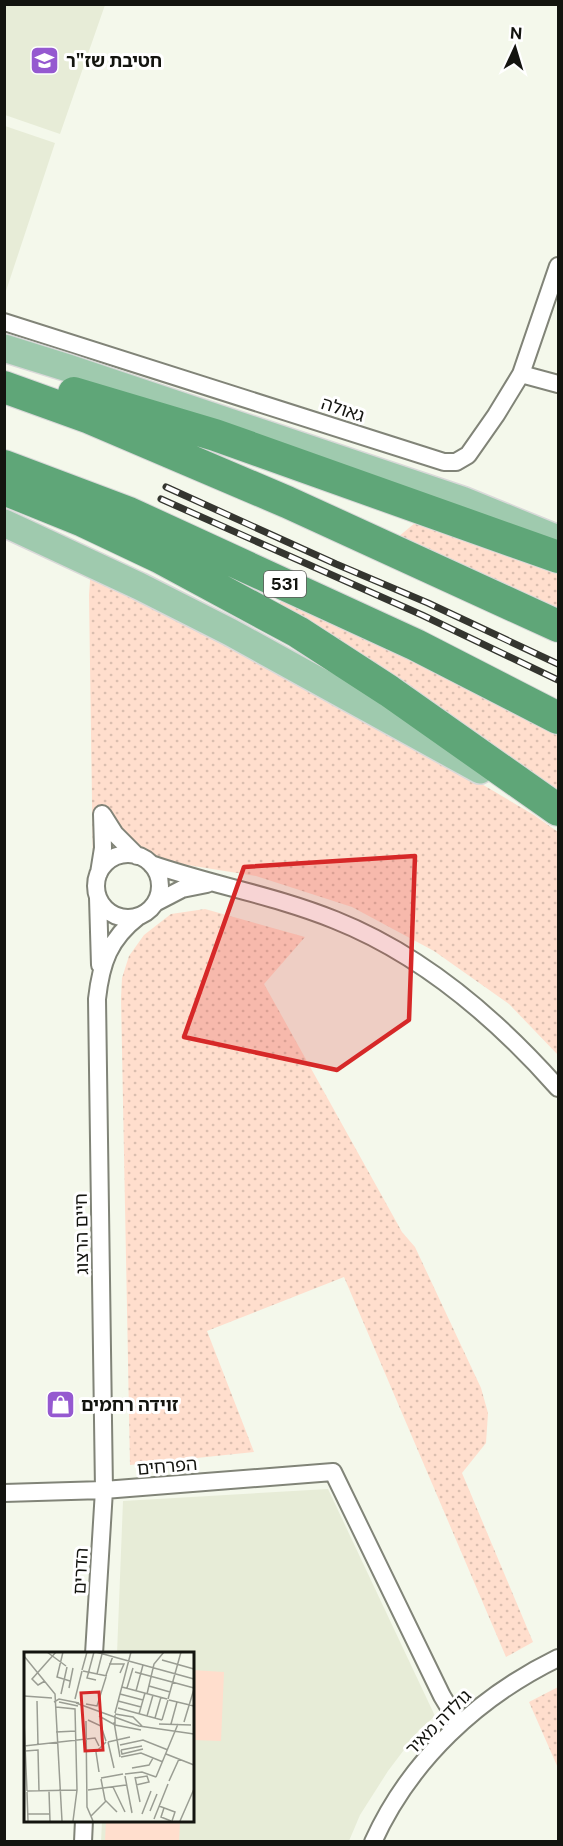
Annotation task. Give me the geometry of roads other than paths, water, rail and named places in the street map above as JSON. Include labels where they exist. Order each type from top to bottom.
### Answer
[{"type":"highway","points":[[4,373],[215,435],[558,557]]},
{"type":"highway","points":[[4,387],[90,418],[287,502],[558,626]]},
{"type":"highway","name":"531","points":[[4,466],[129,513],[406,641],[558,718]]},
{"type":"highway","points":[[4,489],[83,521],[159,557],[298,632],[390,691],[558,812]]},
{"type":"main road","points":[[4,348],[462,500],[558,539]]},
{"type":"main road","points":[[4,523],[139,586],[230,632],[558,812]]},
{"type":"street","name":"גאולה","points":[[4,322],[444,462],[456,462],[468,455],[521,374],[558,266]]},
{"type":"street","points":[[521,374],[558,384]]},
{"type":"street","points":[[102,814],[115,834],[144,860],[157,873],[160,883],[155,903],[139,916],[128,918],[108,911],[98,897],[96,883],[103,849],[102,814]]},
{"type":"street","points":[[98,873],[104,864],[123,854],[335,920],[406,957],[452,987],[525,1050],[558,1088]]},
{"type":"street","points":[[155,903],[182,889],[211,883]]},
{"type":"street","name":"חיים הרצוג","points":[[98,897],[97,999],[104,1490]]},
{"type":"street","name":"חיים הרצוג","points":[[99,978],[102,964],[112,944],[139,916]]},
{"type":"street","name":"הפרחים","points":[[4,1493],[104,1490],[333,1472],[442,1696],[459,1724]]},
{"type":"street","name":"הדרים","points":[[94,1652],[104,1490]]},
{"type":"street","name":"גולדה מאיר","points":[[373,1842],[388,1812],[407,1783],[459,1724],[510,1684],[558,1658]]},
{"type":"street","points":[[83,1842],[84,1822]]},
{"type":"railway","points":[[166,487],[428,603],[558,664]]},
{"type":"railway","points":[[161,499],[422,615],[558,680]]},
{"type":"place","name":"חטיבת שז\"ר","points":[[45,60]]},
{"type":"place","name":"זוידה רחמים","points":[[60,1404]]}]
